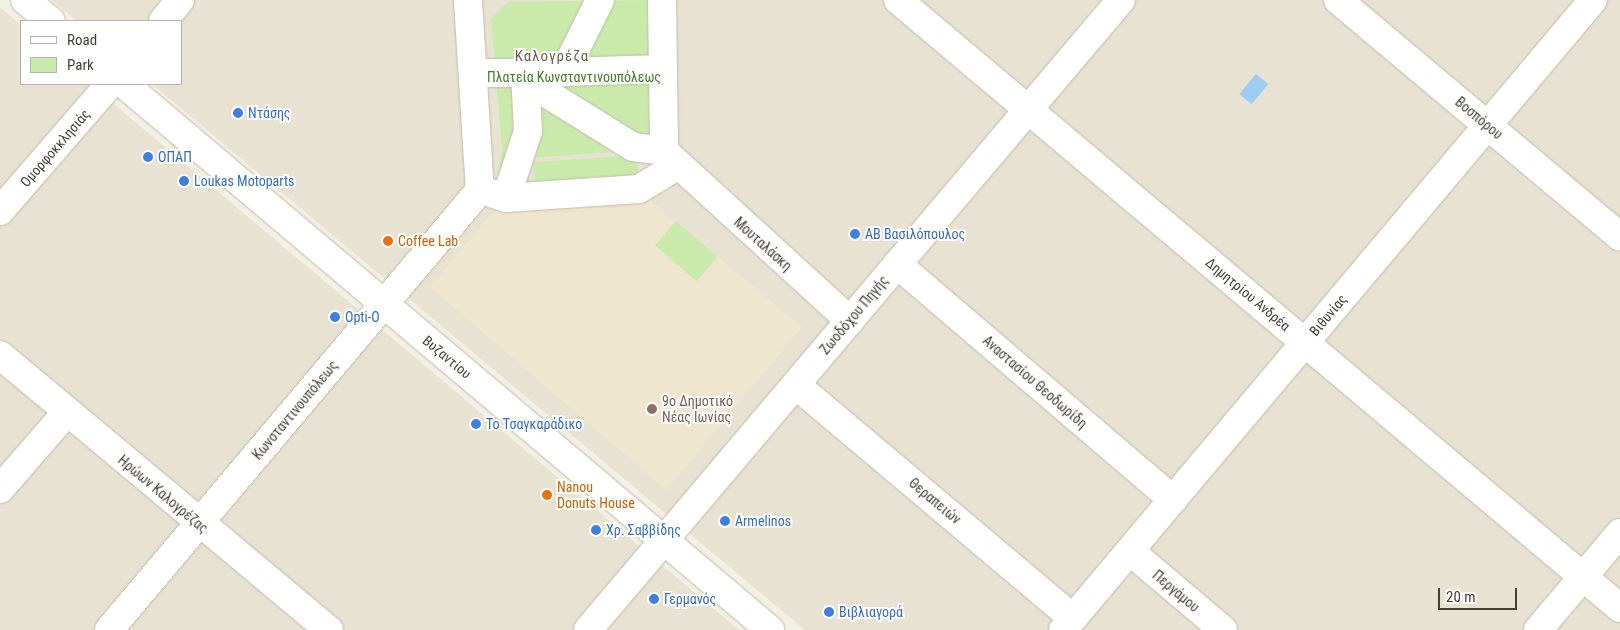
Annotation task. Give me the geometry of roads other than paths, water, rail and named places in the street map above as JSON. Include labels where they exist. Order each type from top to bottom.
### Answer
[{"type":"street","points":[[25,0],[49,20]]},
{"type":"street","points":[[164,20],[180,0]]},
{"type":"street","points":[[469,0],[480,190],[506,198],[639,189],[671,159]]},
{"type":"street","points":[[564,72],[600,0]]},
{"type":"street","points":[[662,0],[662,69],[671,159]]},
{"type":"street","name":"Δημητρίου Ανδρέα","points":[[898,0],[1620,608]]},
{"type":"street","name":"Ζωοδόχου Πηγής","points":[[588,630],[1120,0]]},
{"type":"street","name":"Βοσπόρου","points":[[1338,0],[1620,237]]},
{"type":"street","name":"Βιθυνίας","points":[[1068,624],[1593,0]]},
{"type":"street","points":[[472,73],[525,76],[564,72],[662,69]]},
{"type":"street","points":[[525,76],[633,147],[671,159]]},
{"type":"street","points":[[506,198],[528,131],[525,76]]},
{"type":"street","name":"Ομορφοκκλησιάς","points":[[0,211],[109,85]]},
{"type":"street","name":"Βυζαντίου","points":[[125,85],[770,630]]},
{"type":"street","name":"Μουταλάσκη","points":[[671,159],[850,321]]},
{"type":"street","name":"Κωνσταντινουπόλεως","points":[[109,630],[480,190]]},
{"type":"street","name":"Αναστασίου Θεοδωρίδη","points":[[898,264],[1172,500]]},
{"type":"street","name":"Ηρώων Καλογρέζας","points":[[0,355],[198,525],[329,630]]},
{"type":"street","name":"Θεραπειών","points":[[796,385],[1068,624]]},
{"type":"street","points":[[0,489],[67,412]]},
{"type":"street","points":[[1538,630],[1620,533]]},
{"type":"street","name":"Περγάμου","points":[[1130,551],[1223,630]]},
{"type":"water","points":[[1256,74],[1268,84],[1252,104],[1239,94]]},
{"type":"place","name":"Ντάσης","points":[[238,113]]},
{"type":"place","name":"ΟΠΑΠ","points":[[148,157]]},
{"type":"place","name":"Loukas Motoparts","points":[[184,181]]},
{"type":"place","name":"ΑΒ Βασιλόπουλος","points":[[855,234]]},
{"type":"place","name":"Coffee Lab","points":[[388,241]]},
{"type":"place","name":"Opti-O","points":[[335,317]]},
{"type":"place","name":"9ο Δημοτικό Νέας Ιωνίας","points":[[652,409]]},
{"type":"place","name":"Το Τσαγκαράδικο","points":[[476,424]]},
{"type":"place","name":"Nanou Donuts House","points":[[547,495]]},
{"type":"place","name":"Armelinos","points":[[725,521]]},
{"type":"place","name":"Χρ. Σαββίδης","points":[[596,530]]},
{"type":"place","name":"Γερμανός","points":[[654,599]]},
{"type":"place","name":"Βιβλιαγορά","points":[[829,612]]},
{"type":"district","name":"Καλογρέζα","points":[[552,57]]},
{"type":"park label","name":"Πλατεία Κωνσταντινουπόλεως","points":[[574,77]]}]
